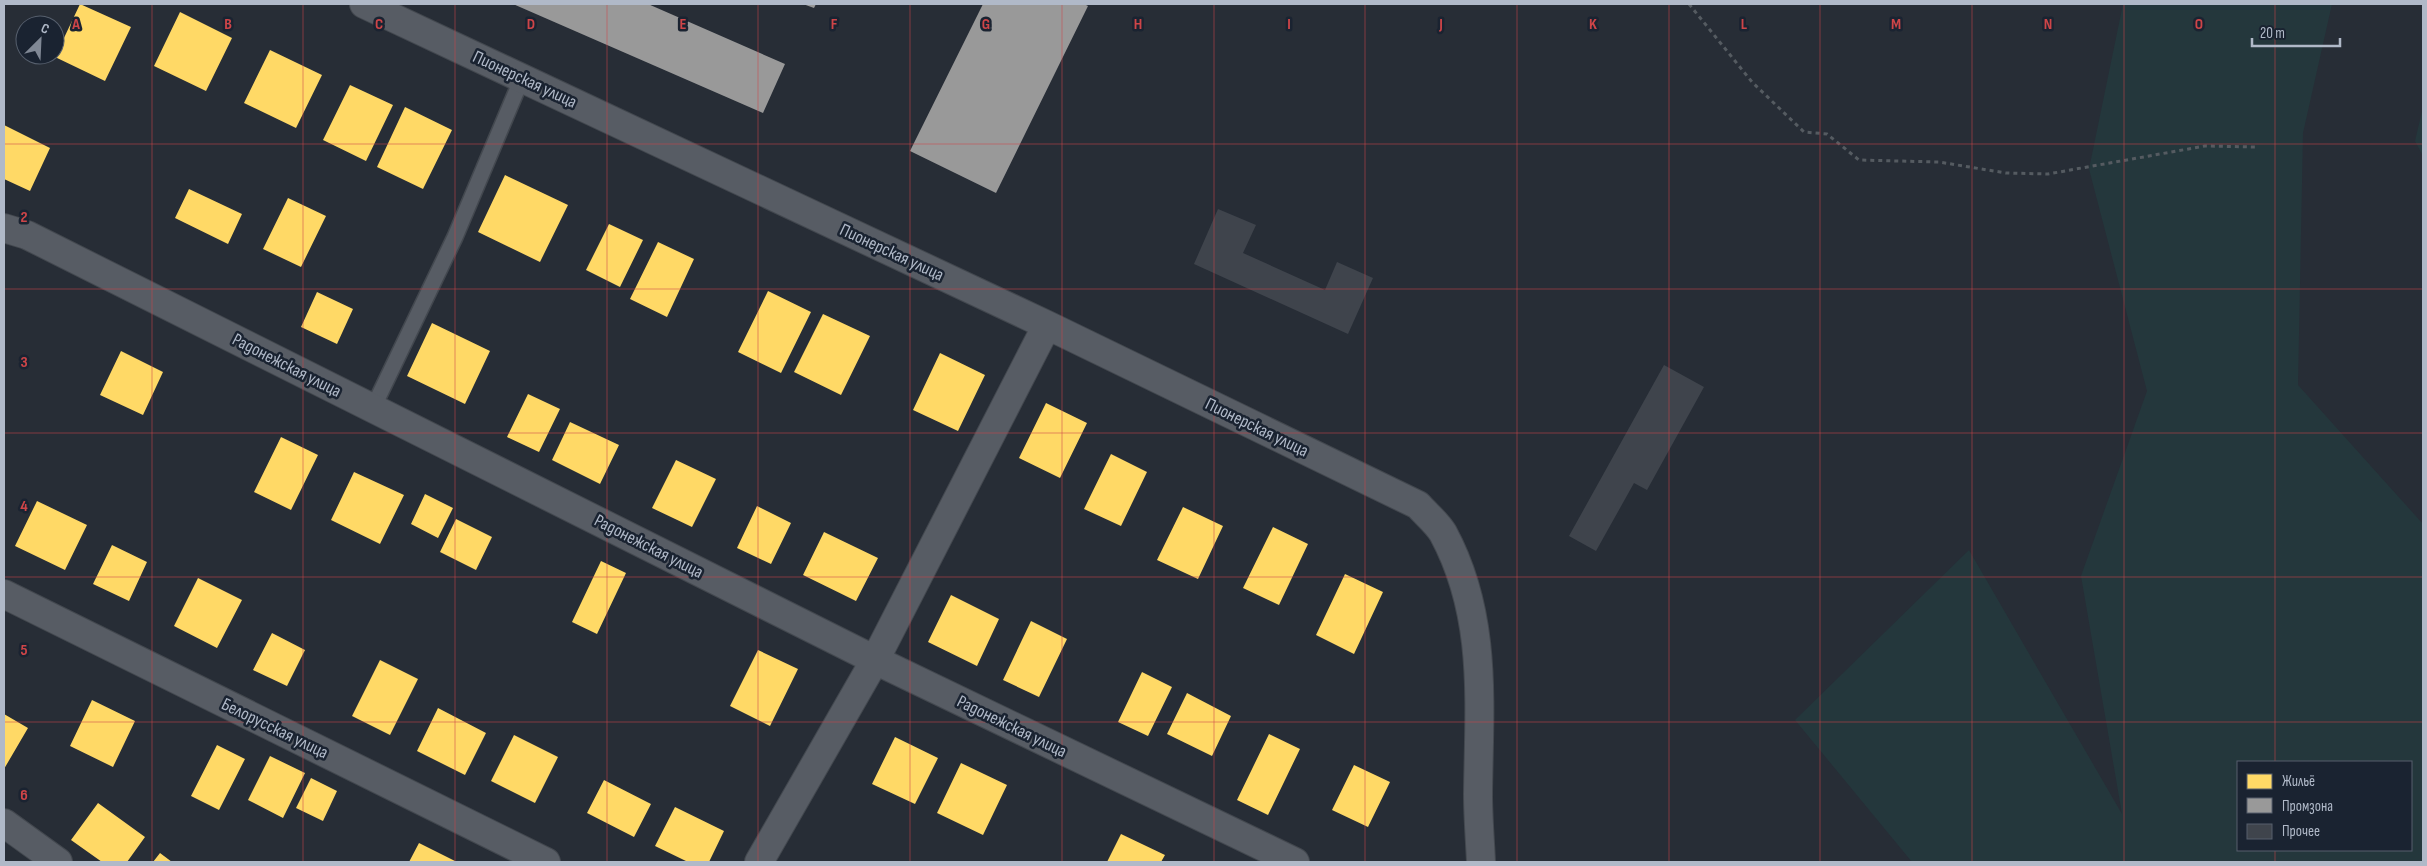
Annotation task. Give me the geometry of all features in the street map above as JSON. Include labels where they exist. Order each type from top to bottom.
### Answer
[{"type":"street","name":"Пионерская улица","points":[[364,4],[1047,325],[1418,505],[1442,532],[1461,574],[1477,642],[1481,714],[1478,795],[1481,862]]},
{"type":"street","name":"Радонежская улица","points":[[4,228],[27,235],[875,660],[1295,862]]},
{"type":"street","points":[[759,862],[875,660],[1047,325]]},
{"type":"street","name":"Белорусская улица","points":[[4,594],[546,862]]},
{"type":"street","points":[[4,823],[58,862]]},
{"type":"lane","points":[[373,408],[454,238],[522,78]]},
{"type":"path","points":[[1689,4],[1752,82],[1804,132],[1827,134],[1859,160],[1939,162],[2006,173],[2048,174],[2204,146],[2255,147]]},
{"type":"green space","points":[[2123,4],[2332,4],[2303,133],[2298,385],[2423,524],[2423,862],[1912,862],[1795,720],[1969,550],[2122,814],[2081,576],[2147,391],[2089,169]]},
{"type":"green space","points":[[2423,107],[2423,156],[2415,141]]},
{"type":"building: Жильё","points":[[80,4],[131,27],[105,81],[65,62],[65,36]]},
{"type":"building: Жильё","points":[[180,12],[232,38],[206,91],[154,66]]},
{"type":"building: Жильё","points":[[270,50],[322,75],[296,128],[244,103]]},
{"type":"building: Жильё","points":[[350,85],[393,105],[366,161],[323,140]]},
{"type":"building: Жильё","points":[[405,107],[452,130],[423,189],[377,167]]},
{"type":"building: Жильё","points":[[4,125],[50,148],[30,191],[4,179]]},
{"type":"building: Жильё","points":[[505,175],[568,205],[540,262],[478,232]]},
{"type":"building: Жильё","points":[[189,189],[242,214],[228,244],[175,218]]},
{"type":"building: Жильё","points":[[288,198],[326,216],[301,267],[263,249]]},
{"type":"building: Жильё","points":[[609,224],[643,240],[620,287],[586,270]]},
{"type":"building: Жильё","points":[[658,242],[694,259],[667,317],[630,299]]},
{"type":"building: Жильё","points":[[768,291],[811,312],[781,373],[738,352]]},
{"type":"building: Жильё","points":[[317,292],[353,309],[337,344],[301,327]]},
{"type":"building: Жильё","points":[[823,314],[870,336],[841,395],[794,372]]},
{"type":"building: Жильё","points":[[432,323],[490,351],[465,404],[407,376]]},
{"type":"building: Жильё","points":[[121,351],[163,372],[143,415],[100,395]]},
{"type":"building: Жильё","points":[[940,353],[985,375],[958,431],[913,410]]},
{"type":"building: Жильё","points":[[528,394],[560,409],[539,452],[507,437]]},
{"type":"building: Жильё","points":[[1046,403],[1087,423],[1060,478],[1019,458]]},
{"type":"building: Жильё","points":[[570,422],[619,445],[600,484],[552,460]]},
{"type":"building: Жильё","points":[[281,437],[318,455],[291,510],[254,492]]},
{"type":"building: Жильё","points":[[1111,454],[1147,472],[1121,526],[1084,509]]},
{"type":"building: Жильё","points":[[676,460],[716,479],[692,527],[652,508]]},
{"type":"building: Жильё","points":[[354,472],[404,495],[380,544],[331,520]]},
{"type":"building: Жильё","points":[[425,494],[453,508],[438,538],[411,524]]},
{"type":"building: Жильё","points":[[37,501],[87,525],[65,570],[15,546]]},
{"type":"building: Жильё","points":[[757,506],[791,523],[771,564],[737,548]]},
{"type":"building: Жильё","points":[[1183,507],[1223,526],[1198,579],[1157,560]]},
{"type":"building: Жильё","points":[[456,519],[492,537],[476,570],[440,552]]},
{"type":"building: Жильё","points":[[1273,527],[1308,544],[1279,605],[1243,588]]},
{"type":"building: Жильё","points":[[824,532],[878,558],[856,601],[803,575]]},
{"type":"building: Жильё","points":[[112,545],[147,562],[129,601],[93,584]]},
{"type":"building: Жильё","points":[[601,561],[626,573],[597,634],[572,622]]},
{"type":"building: Жильё","points":[[1345,574],[1383,592],[1354,654],[1316,635]]},
{"type":"building: Жильё","points":[[198,578],[242,600],[217,648],[174,626]]},
{"type":"building: Жильё","points":[[951,595],[999,619],[977,666],[928,642]]},
{"type":"building: Жильё","points":[[1031,621],[1067,639],[1039,697],[1003,680]]},
{"type":"building: Жильё","points":[[272,633],[305,650],[287,686],[253,670]]},
{"type":"building: Жильё","points":[[758,650],[798,669],[770,726],[730,706]]},
{"type":"building: Жильё","points":[[380,660],[418,679],[390,735],[352,716]]},
{"type":"building: Жильё","points":[[1142,672],[1172,687],[1148,736],[1118,722]]},
{"type":"building: Жильё","points":[[1187,693],[1231,716],[1212,756],[1167,734]]},
{"type":"building: Жильё","points":[[92,700],[135,721],[113,767],[70,746]]},
{"type":"building: Жильё","points":[[438,708],[486,733],[465,775],[417,751]]},
{"type":"building: Жильё","points":[[4,714],[28,728],[4,769]]},
{"type":"building: Жильё","points":[[1269,734],[1300,749],[1268,815],[1237,800]]},
{"type":"building: Жильё","points":[[514,735],[558,757],[535,803],[491,781]]},
{"type":"building: Жильё","points":[[895,737],[938,758],[915,804],[872,784]]},
{"type":"building: Жильё","points":[[217,745],[245,759],[219,810],[191,796]]},
{"type":"building: Жильё","points":[[270,756],[305,773],[283,818],[248,800]]},
{"type":"building: Жильё","points":[[961,763],[1007,785],[983,835],[937,813]]},
{"type":"building: Жильё","points":[[1354,765],[1390,782],[1368,827],[1332,810]]},
{"type":"building: Жильё","points":[[311,778],[337,791],[323,821],[296,808]]},
{"type":"building: Жильё","points":[[604,780],[651,804],[634,837],[587,813]]},
{"type":"building: Жильё","points":[[98,803],[145,837],[127,862],[102,862],[71,840]]},
{"type":"building: Жильё","points":[[675,807],[724,831],[709,862],[688,862],[655,846]]},
{"type":"building: Жильё","points":[[1121,834],[1165,855],[1161,862],[1107,862]]},
{"type":"building: Жильё","points":[[419,843],[457,862],[409,862]]},
{"type":"building: Жильё","points":[[160,853],[172,862],[153,862]]},
{"type":"building: Промзона","points":[[513,4],[648,4],[785,64],[763,113]]},
{"type":"building: Промзона","points":[[803,4],[816,4],[814,8]]},
{"type":"building: Промзона","points":[[983,4],[1084,4],[1088,6],[996,193],[910,151]]},
{"type":"building: Прочее","points":[[1218,209],[1256,225],[1243,253],[1325,290],[1337,262],[1373,278],[1348,334],[1194,264]]},
{"type":"building: Прочее","points":[[1664,365],[1704,387],[1647,490],[1634,483],[1596,551],[1569,536]]}]
